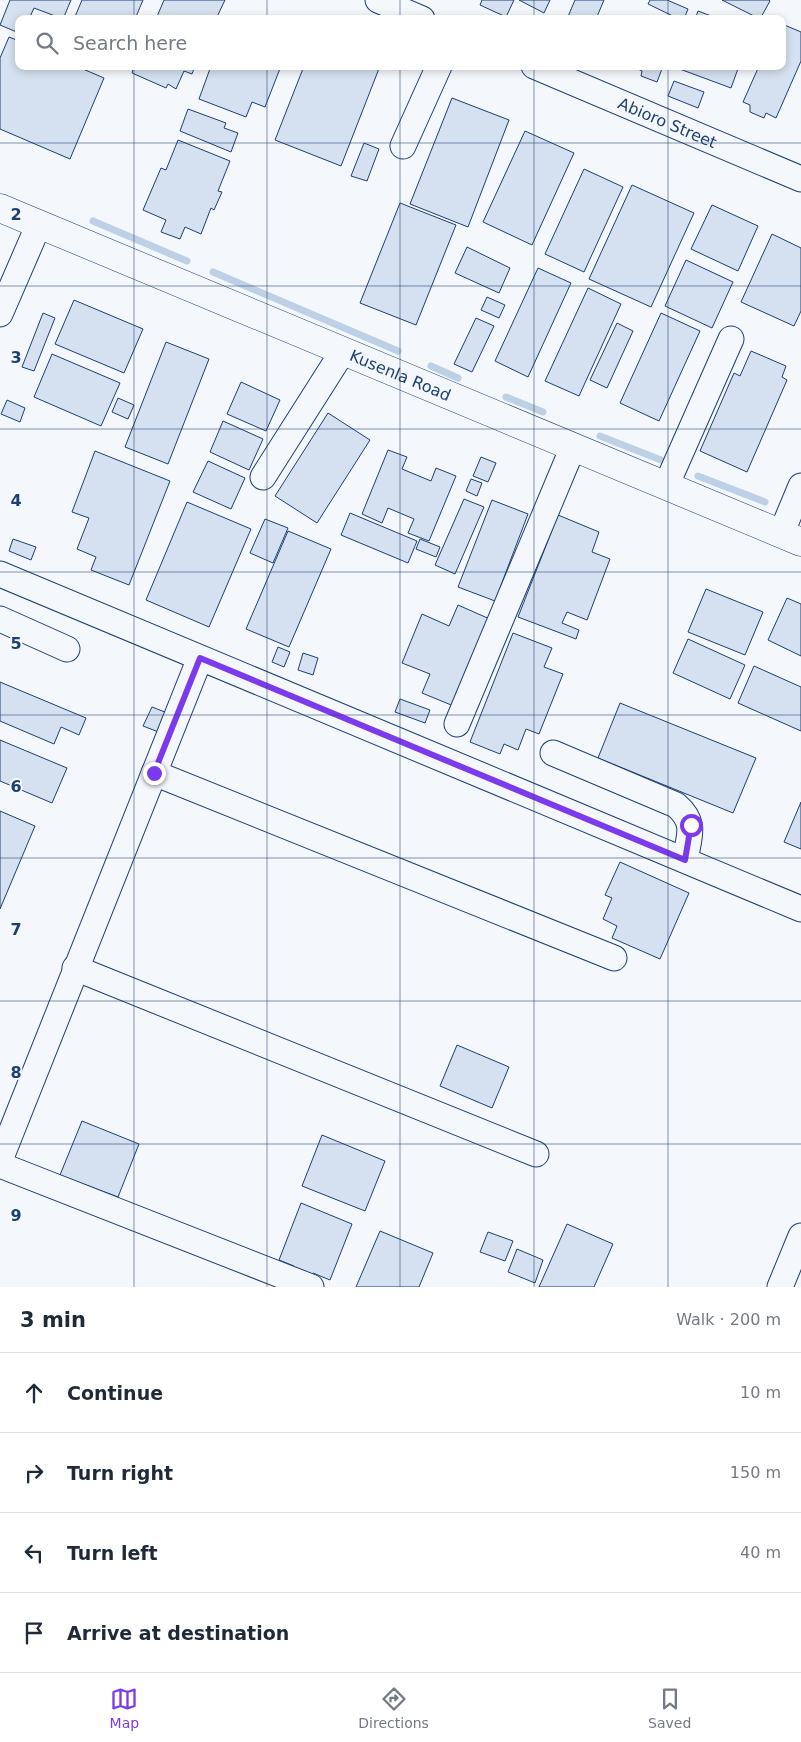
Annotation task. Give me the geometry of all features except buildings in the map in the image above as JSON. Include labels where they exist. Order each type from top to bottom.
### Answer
[{"type":"main road","name":"Kusenla Road","points":[[0,208],[791,538]]},
{"type":"street","points":[[378,0],[413,15]]},
{"type":"street","points":[[402,146],[438,70]]},
{"type":"street","name":"Abioro Street","points":[[543,70],[801,179]]},
{"type":"street","points":[[0,314],[39,224]]},
{"type":"street","points":[[666,486],[731,339]]},
{"type":"street","points":[[263,477],[343,351]]},
{"type":"street","points":[[457,724],[574,447]]},
{"type":"street","points":[[791,538],[801,486]]},
{"type":"street","points":[[0,574],[801,908]]},
{"type":"street","points":[[0,619],[67,649]]},
{"type":"street","points":[[0,1160],[200,658]]},
{"type":"street","points":[[553,753],[676,805],[686,813],[691,825],[685,860]]},
{"type":"street","points":[[154,773],[614,958]]},
{"type":"street","points":[[75,968],[536,1154]]},
{"type":"street","points":[[0,1165],[311,1287]]},
{"type":"street","points":[[780,1287],[801,1236]]},
{"type":"waterway","points":[[93,221],[187,261]]},
{"type":"waterway","points":[[213,272],[398,351]]},
{"type":"waterway","points":[[431,366],[458,378]]},
{"type":"waterway","points":[[506,397],[543,412]]},
{"type":"waterway","points":[[600,436],[671,464]]},
{"type":"waterway","points":[[698,476],[765,502]]},
{"type":"route","points":[[154,773],[200,658],[685,860],[691,825]]}]
